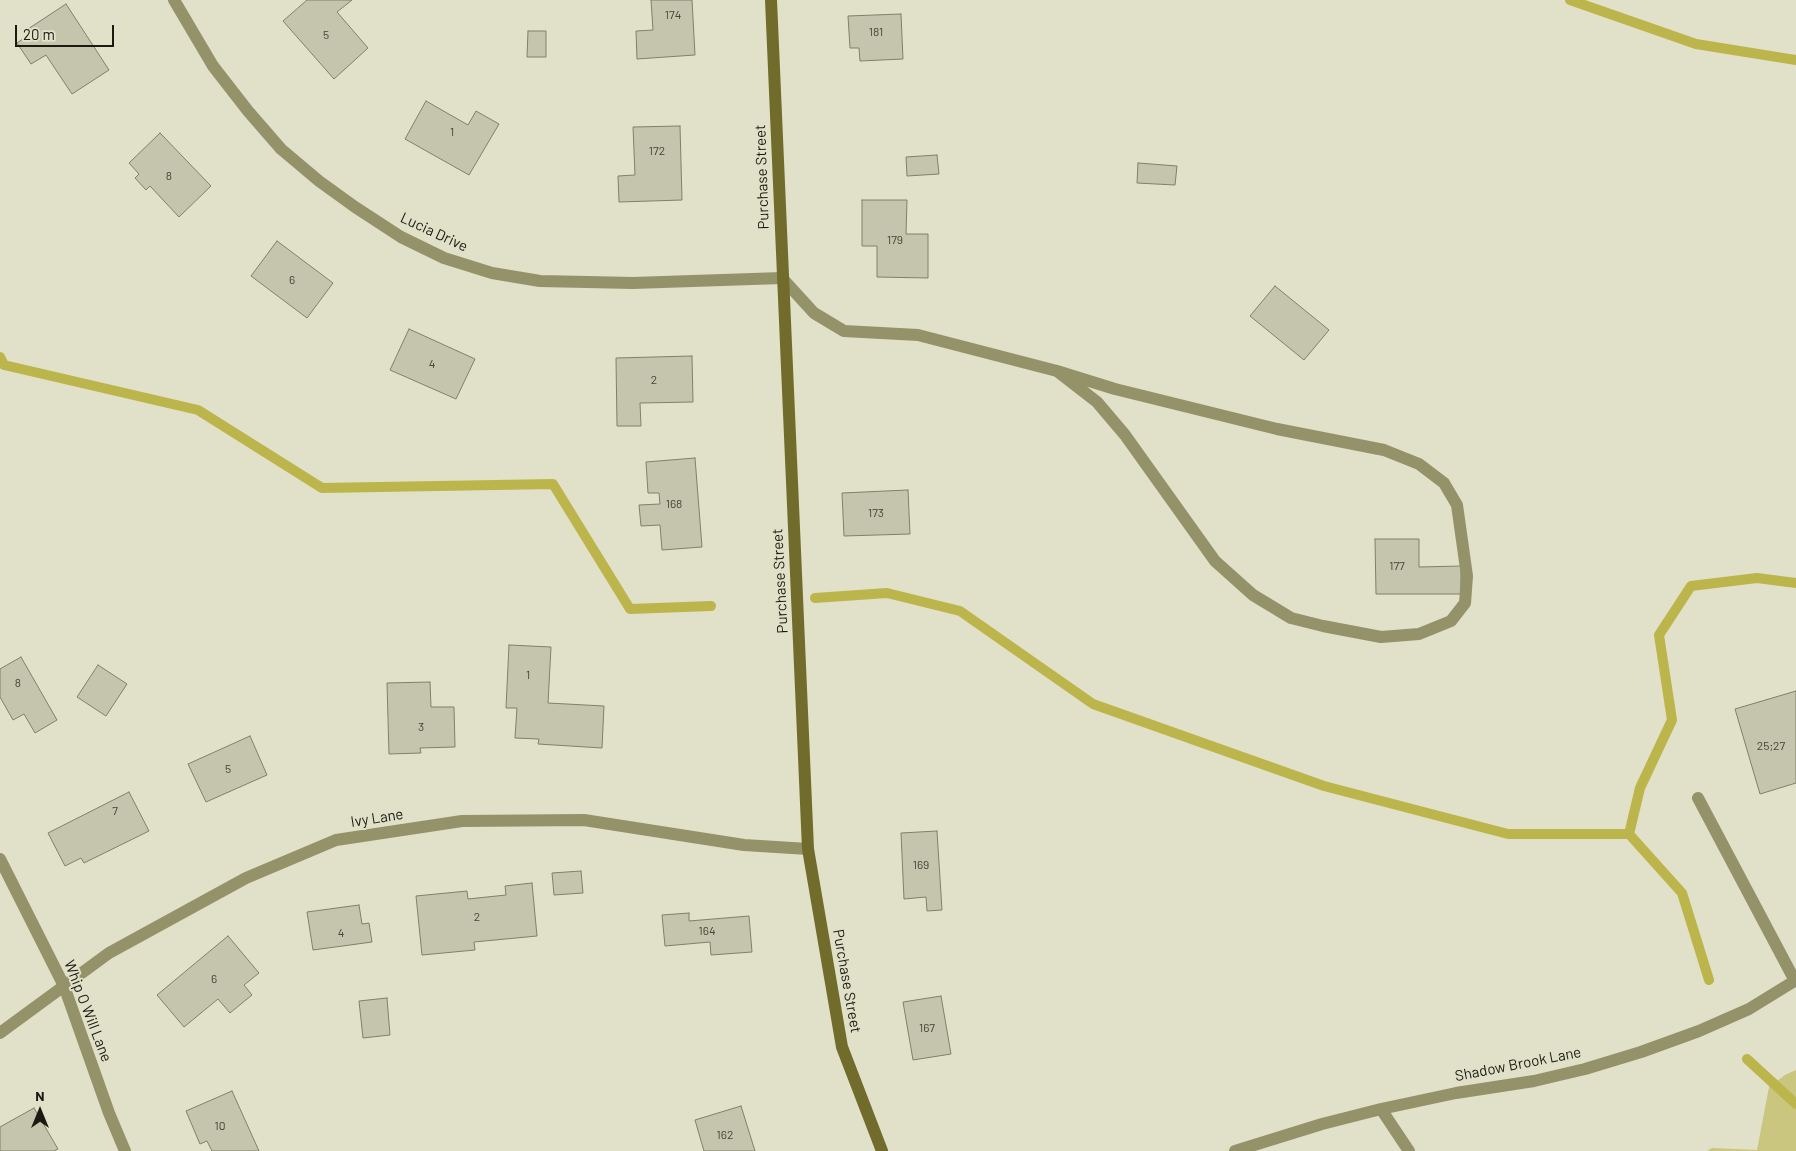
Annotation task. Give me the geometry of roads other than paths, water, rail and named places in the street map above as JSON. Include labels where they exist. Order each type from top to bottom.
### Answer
[{"type":"main road","name":"Purchase Street","points":[[771,0],[808,849],[842,1047],[882,1151]]},
{"type":"street","name":"Lucia Drive","points":[[174,0],[213,66],[281,149],[319,182],[355,207],[401,237],[444,258],[492,272],[540,281],[633,283],[782,278]]},
{"type":"street","points":[[782,278],[814,313],[844,331],[918,334],[1057,371],[1116,389],[1277,430],[1384,450],[1419,464],[1444,483],[1458,505],[1467,576],[1465,603],[1450,622],[1419,634],[1381,637],[1290,618],[1272,608],[1253,595],[1215,561],[1125,436],[1098,402],[1057,371]]},
{"type":"street","points":[[1698,798],[1796,981]]},
{"type":"street","name":"Ivy Lane","points":[[0,1033],[109,953],[246,878],[336,840],[462,821],[584,820],[744,845],[808,849]]},
{"type":"street","name":"Whip O Will Lane","points":[[0,859],[64,986],[125,1151]]},
{"type":"street","name":"Shadow Brook Lane","points":[[1235,1151],[1265,1147],[1322,1124],[1381,1109],[1456,1093],[1534,1081],[1585,1069],[1641,1052],[1699,1031],[1748,1009],[1796,981]]},
{"type":"street","points":[[1381,1109],[1409,1151]]},
{"type":"waterway","points":[[1570,0],[1696,44],[1796,60]]},
{"type":"waterway","points":[[0,357],[4,365],[198,410],[322,488],[553,484],[630,609],[711,606]]},
{"type":"waterway","points":[[1709,980],[1682,893],[1629,834],[1640,788],[1672,720],[1659,635],[1691,586],[1757,578],[1796,583]]},
{"type":"waterway","points":[[815,598],[887,593],[960,611],[1093,704],[1324,786],[1508,834],[1629,834]]},
{"type":"waterway","points":[[1747,1059],[1796,1104]]}]
